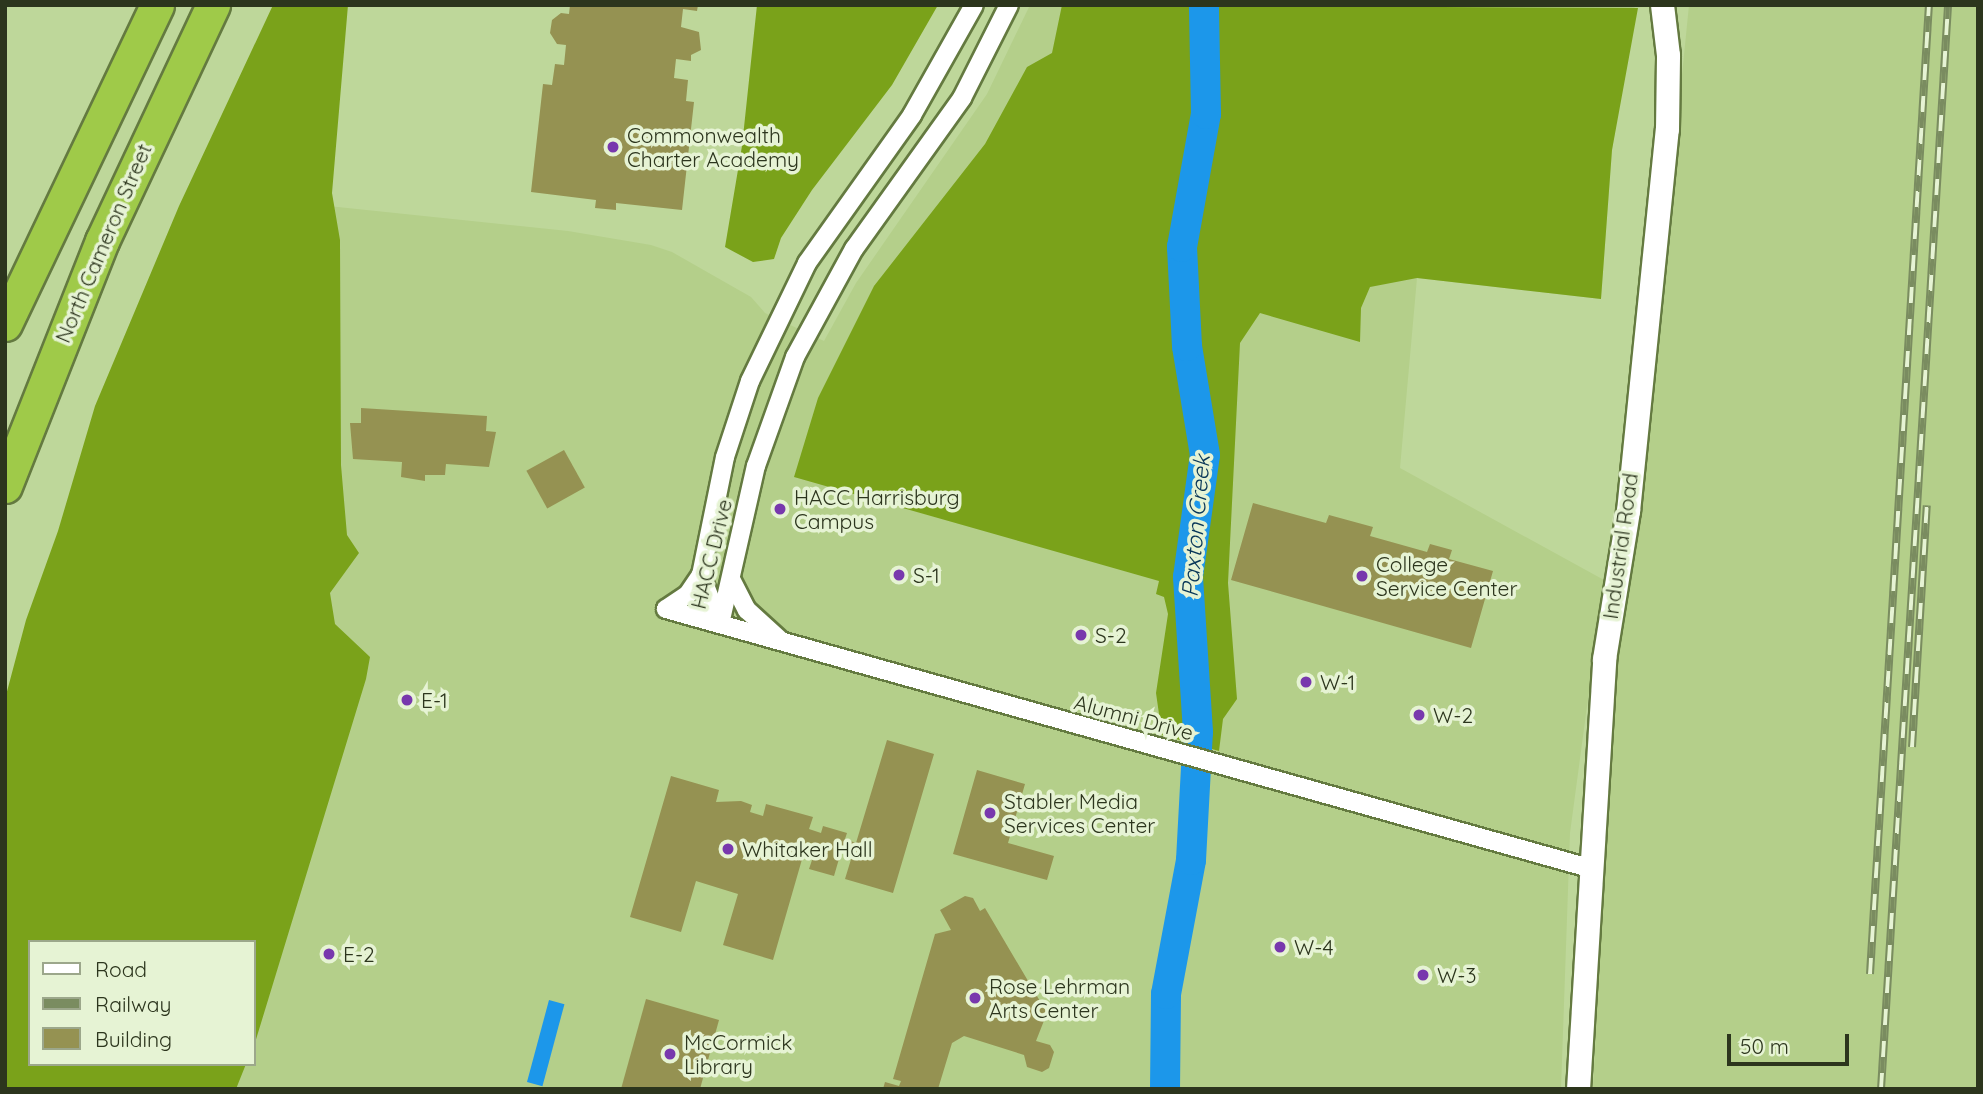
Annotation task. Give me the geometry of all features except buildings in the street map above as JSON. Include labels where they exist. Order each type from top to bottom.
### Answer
[{"type":"highway","points":[[5,324],[158,5]]},
{"type":"highway","name":"North Cameron Street","points":[[5,486],[102,241],[213,5]]},
{"type":"street","name":"HACC Drive","points":[[720,624],[701,575],[725,457],[765,344],[807,263],[912,115],[974,5]]},
{"type":"street","name":"HACC Drive","points":[[720,624],[732,581],[756,466],[780,392],[808,330],[854,249],[962,98],[1009,5]]},
{"type":"street","name":"Industrial Road","points":[[1578,1089],[1589,868],[1604,659],[1628,511],[1667,129],[1669,92],[1662,5]]},
{"type":"street","name":"Alumni Drive","points":[[701,575],[688,594],[666,609],[1589,868]]},
{"type":"street","points":[[732,581],[747,610],[785,643]]},
{"type":"shaded area","points":[[1030,5],[1635,5],[1612,150],[1601,299],[1417,278],[1400,468],[1604,580],[1570,833],[1561,1089],[5,1089],[5,772],[214,194],[568,231],[651,245],[672,252],[751,297],[765,313],[824,341],[856,283],[987,94]]},
{"type":"shaded area","points":[[1689,5],[1978,5],[1978,1089],[1593,1089],[1613,691],[1640,495]]},
{"type":"green space","points":[[273,5],[348,5],[332,193],[340,240],[341,465],[347,535],[359,553],[330,593],[335,624],[370,657],[366,679],[256,1039],[256,940],[28,940],[28,1066],[245,1066],[236,1089],[5,1089],[5,699],[26,620],[58,531],[95,406],[179,206]]},
{"type":"green space","points":[[757,5],[938,5],[892,85],[812,190],[781,238],[774,259],[753,262],[725,247],[742,146]]},
{"type":"green space","points":[[1062,5],[1638,8],[1612,150],[1601,299],[1417,278],[1370,287],[1361,308],[1360,342],[1260,313],[1240,343],[1228,583],[1237,699],[1223,719],[1219,751],[1162,735],[1156,693],[1168,614],[1164,597],[1156,594],[1159,581],[794,477],[818,398],[874,286],[985,144],[1027,67],[1052,53]]},
{"type":"water","points":[[549,1000],[564,1004],[542,1086],[527,1082]]},
{"type":"waterway","name":"Paxton Creek","points":[[1165,1089],[1166,994],[1191,860],[1198,732],[1188,577],[1205,455],[1187,346],[1182,247],[1206,114],[1204,5]]},
{"type":"railway","points":[[1870,974],[1929,5]]},
{"type":"railway","points":[[1881,1089],[1948,5]]},
{"type":"railway","points":[[1912,747],[1927,505]]},
{"type":"place","name":"Commonwealth Charter Academy","points":[[613,147]]},
{"type":"place","name":"HACC Harrisburg Campus","points":[[780,509]]},
{"type":"place","name":"S-1","points":[[899,575]]},
{"type":"place","name":"College Service Center","points":[[1362,576]]},
{"type":"place","name":"S-2","points":[[1081,635]]},
{"type":"place","name":"W-1","points":[[1306,682]]},
{"type":"place","name":"E-1","points":[[407,700]]},
{"type":"place","name":"W-2","points":[[1419,715]]},
{"type":"place","name":"Stabler Media Services Center","points":[[990,813]]},
{"type":"place","name":"Whitaker Hall","points":[[728,849]]},
{"type":"place","name":"W-4","points":[[1280,947]]},
{"type":"place","name":"E-2","points":[[329,954]]},
{"type":"place","name":"W-3","points":[[1423,975]]},
{"type":"place","name":"Rose Lehrman Arts Center","points":[[975,998]]},
{"type":"place","name":"McCormick Library","points":[[670,1054]]}]
